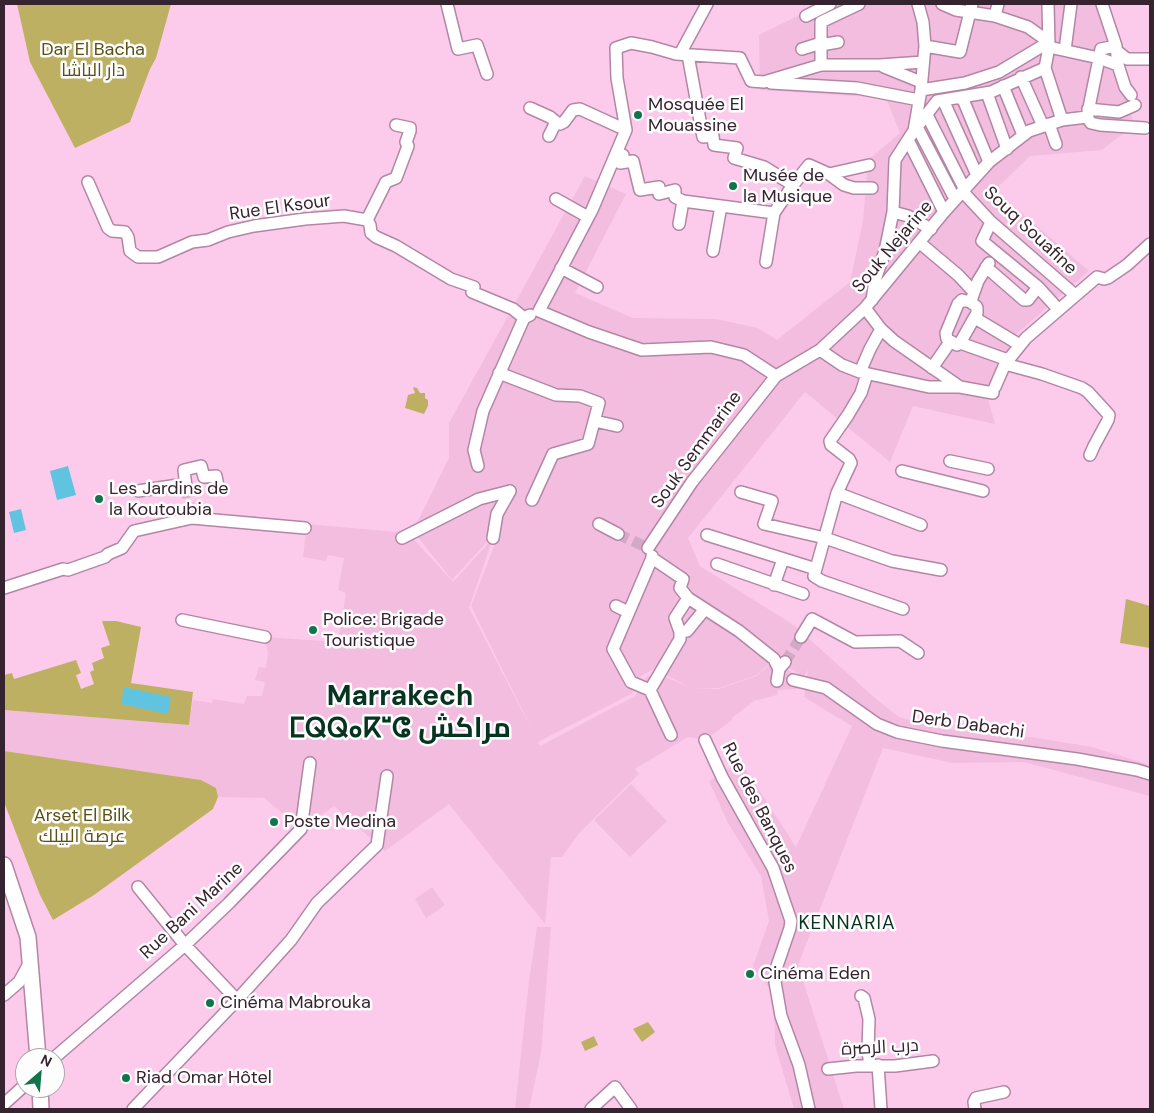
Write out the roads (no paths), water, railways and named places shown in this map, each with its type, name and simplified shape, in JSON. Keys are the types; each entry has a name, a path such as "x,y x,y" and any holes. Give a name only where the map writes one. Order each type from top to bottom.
{"main road":[{"path":"4,865 28,937 37,1048"}],"street":[{"path":"447,4 458,49 477,46 487,74"},
{"path":"707,4 684,55 703,137 713,136 714,145 738,148 734,158 764,167 793,185"},
{"path":"806,16 830,4"},
{"path":"821,65 821,22 845,7 859,4"},
{"path":"918,4 923,22 925,46 913,133 921,165 944,212"},
{"path":"942,4 956,10 971,7 1028,27 1049,44 1118,65"},
{"path":"995,16 998,4"},
{"path":"1048,4 1049,44 1046,68 1062,120"},
{"path":"1065,50 1071,4"},
{"path":"1003,86 1026,133 1088,113 1119,112 1133,100 1125,87 1118,65 1116,48 1102,4"},
{"path":"925,46 960,52 971,7"},
{"path":"802,49 838,42"},
{"path":"478,466 474,450 483,411 499,374 524,318 539,312 576,243 626,130 617,78 616,48 631,43 684,55 740,58 751,81 920,91 965,83 999,72 1049,44"},
{"path":"1145,128 1091,123 1088,113 1101,49 1116,48 1127,59 1149,59"},
{"path":"1020,60 1025,76 1056,144"},
{"path":"764,82 821,65 880,65 923,62"},
{"path":"880,65 920,91"},
{"path":"960,388 894,341 881,329 868,304 885,252 893,212 895,160 927,114 940,100 987,92 1046,68"},
{"path":"987,92 1007,149"},
{"path":"962,97 989,162"},
{"path":"940,100 976,175"},
{"path":"530,108 562,124 573,110 578,108 626,130"},
{"path":"927,114 946,154 961,193"},
{"path":"549,136 556,122"},
{"path":"396,125 410,128 406,142 408,146 396,178 386,182 367,220 371,233 451,279 474,287 472,292 513,309 524,318"},
{"path":"913,133 961,193"},
{"name":"Souk Nejarine","path":"776,376 820,350 868,304 976,175 989,162 1026,133"},
{"path":"921,165 963,146"},
{"path":"616,153 623,155 620,162 633,161 640,190 659,187 659,194 675,190 675,197 683,201 774,213"},
{"path":"766,262 774,213 809,165 829,174 844,185 854,188 872,188"},
{"path":"829,174 869,165"},
{"name":"Rue El Ksour","path":"88,182 108,228 112,231 125,232 128,237 130,251 138,257 158,257 192,242 208,240 228,232 254,226 344,216 367,220"},
{"name":"Souq Souafine","path":"961,193 991,222 1075,295"},
{"path":"556,199 588,217"},
{"path":"679,224 683,201"},
{"path":"713,251 721,206"},
{"path":"893,212 908,216 931,229"},
{"path":"991,222 982,241 995,254 1038,287 1058,309"},
{"path":"920,242 958,275 977,308 975,318 932,368"},
{"path":"820,350 842,365 863,373 929,387 994,390 1006,362 1020,345 1058,309 1097,276 1104,279 1108,278 1127,265 1150,244"},
{"path":"885,252 906,260"},
{"path":"995,254 972,297 962,300 958,304 947,329 947,339 1082,388 1088,392 1109,416 1090,455"},
{"path":"561,268 597,287"},
{"path":"986,268 1024,300 1028,300 1038,287"},
{"path":"539,312 642,350 711,347 744,355 776,376"},
{"path":"975,318 1020,345"},
{"path":"881,329 863,373 861,393 830,441 832,447 851,462 837,493 814,576 815,578 903,609"},
{"path":"499,374 556,394 580,396 599,403 588,444 553,454 532,500"},
{"name":"Souk Semmarine","path":"650,690 631,682 613,650 651,554 692,482 776,376"},
{"path":"595,421 617,426"},
{"path":"950,461 988,469"},
{"path":"138,491 186,485 184,470 201,466 204,477 216,476 218,486"},
{"path":"902,471 983,491"},
{"path":"402,538 479,499 510,491 496,514 493,538"},
{"path":"741,492 772,501 764,524 825,538 892,561 941,570"},
{"path":"837,493 921,525"},
{"path":"4,588 63,569 66,564 102,552 108,554 122,548 134,531 191,516 305,528"},
{"path":"599,524 618,534"},
{"path":"707,535 816,569"},
{"path":"651,554 683,579 680,588 688,598 739,631 782,665 777,681"},
{"path":"774,585 783,558"},
{"path":"717,564 803,594"},
{"path":"671,735 650,690 680,639 676,618 688,598"},
{"path":"616,606 628,612"},
{"path":"680,632 687,631 705,609"},
{"path":"801,637 812,619 855,642 900,641 918,653"},
{"path":"182,620 265,637"},
{"name":"Derb Dabachi","path":"793,680 826,688 877,724 924,739 1078,759 1150,774"},
{"name":"Rue des Banques","path":"705,740 722,777 774,868 790,921 790,928 776,969 775,982 781,1016 799,1065 809,1109"},
{"name":"Rue Bani Marine","path":"65,1049 185,945 301,829 310,763"},
{"path":"133,1109 237,1000 291,940 317,903 377,845 387,776"},
{"path":"138,887 185,945 237,1000"},
{"path":"4,995 19,982 31,960"},
{"path":"861,996 864,998 869,1021 868,1051 874,1066 881,1109"},
{"name":"درب الرصرة","path":"828,1069 933,1062"},
{"path":"591,1109 615,1087 631,1109"},
{"path":"975,1109 974,1102 976,1098 1004,1092"},
{"path":"4,1104 15,1094"}],"water":[{"path":"68,466 76,495 57,500 50,471"},
{"path":"21,509 26,530 14,533 9,512"},
{"path":"124,687 171,697 168,714 121,704"}],"tunnel":[{"path":"186,487 191,514"},
{"path":"618,534 648,548 651,555"},
{"path":"785,662 801,637"}],"place":[{"name":"Mosquée El Mouassine","path":"638,115"},
{"name":"Musée de la Musique","path":"733,186"},
{"name":"Les Jardins de la Koutoubia","path":"99,499"},
{"name":"Police: Brigade Touristique","path":"313,630"},
{"name":"Poste Medina","path":"274,822"},
{"name":"Cinéma Eden","path":"750,974"},
{"name":"Cinéma Mabrouka","path":"210,1003"},
{"name":"Riad Omar Hôtel","path":"126,1078"}],"district":[{"name":"Marrakech ⵎⵕⵕⴰⴽⵯⵛ مراكش","path":"400,714"},
{"name":"KENNARIA","path":"847,924"}],"park label":[{"name":"Dar El Bacha دار الباشا","path":"93,60"},
{"name":"Arset El Bilk عرصة البيلك","path":"82,826"}]}
